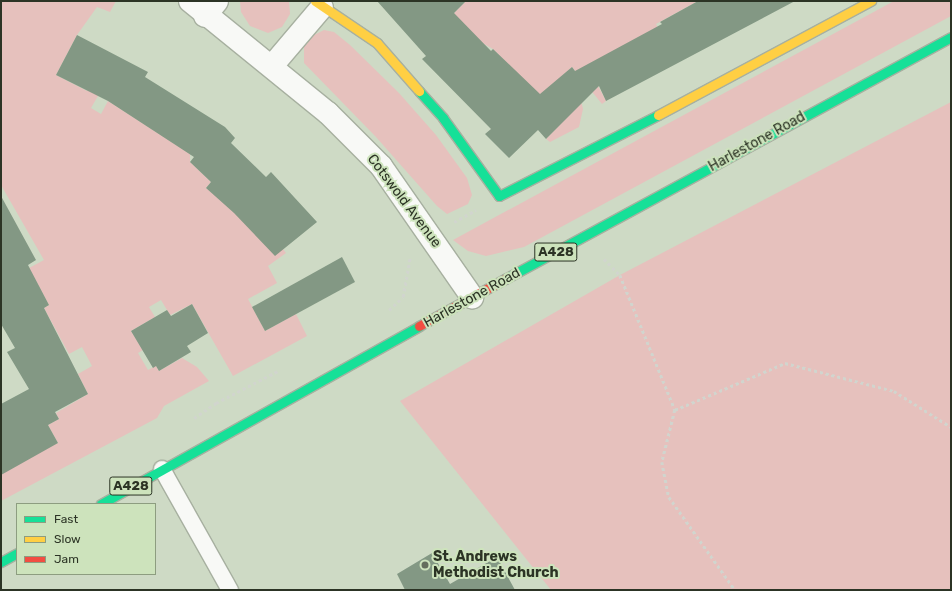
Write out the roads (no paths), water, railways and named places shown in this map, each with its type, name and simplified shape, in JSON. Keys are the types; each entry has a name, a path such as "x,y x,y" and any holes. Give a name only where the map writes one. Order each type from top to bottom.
{"main road":[{"path":"318,4 377,43 443,118 499,196 733,77 871,1"},
{"name":"Harlestone Road","path":"103,503 472,297 951,37"},
{"path":"1,562 16,554"}],"street":[{"name":"Cotswold Avenue","path":"190,1 211,8 272,66 328,113 381,166 431,235 472,297"},
{"path":"272,66 318,4"}],"lane":[{"path":"162,469 230,590"}],"place":[{"name":"St. Andrews Methodist Church","path":"425,565"}]}
